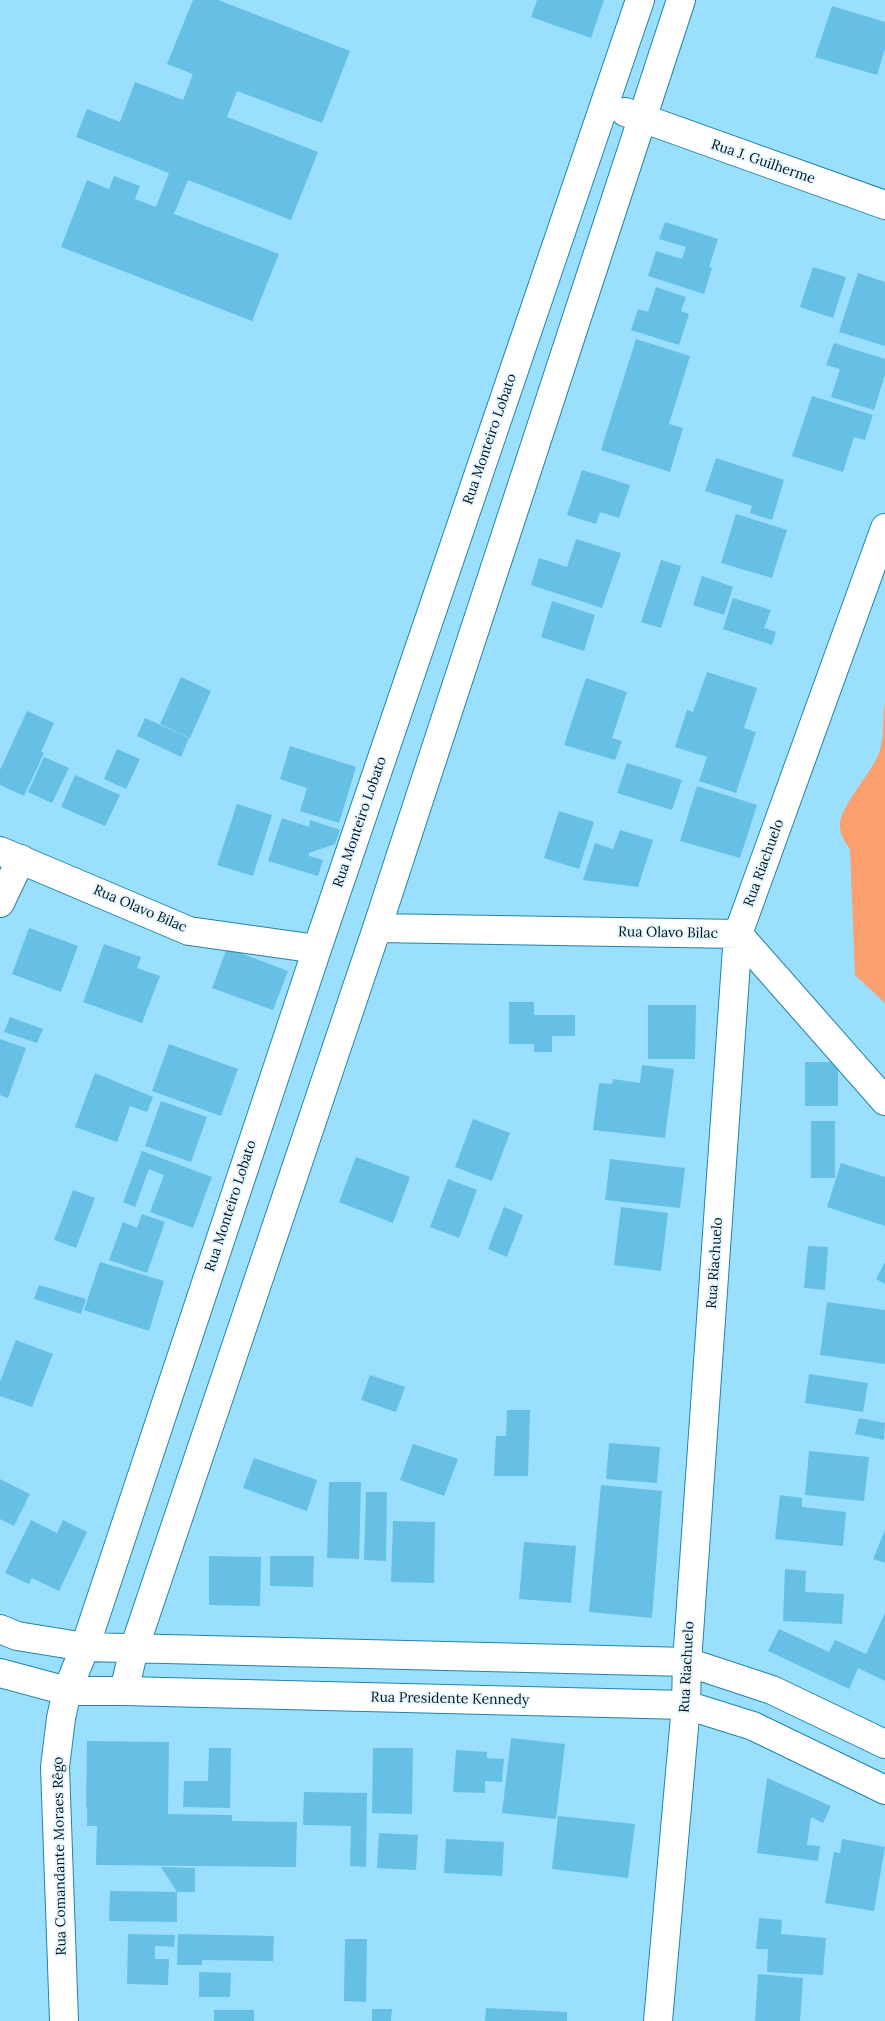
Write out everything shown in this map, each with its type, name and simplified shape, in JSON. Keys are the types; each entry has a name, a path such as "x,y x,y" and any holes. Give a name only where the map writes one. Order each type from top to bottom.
{"street":[{"name":"Rua Monteiro Lobato","path":"68,1691 85,1647 317,949 640,0"},
{"path":"124,1691 134,1649 376,928 681,0"},
{"name":"Rua J. Guilherme","path":"605,104 642,119 885,205"},
{"path":"506,392 548,404"},
{"name":"Rua Riachuelo","path":"658,2021 686,1705 687,1662 738,934 885,528"},
{"path":"0,903 10,855"},
{"name":"Rua Olavo Bilac","path":"10,855 189,931 317,949"},
{"name":"Rua Olavo Bilac","path":"376,928 738,934 885,1101"},
{"path":"0,1629 17,1636 85,1647 687,1662 772,1690 885,1744"},
{"name":"Rua Presidente Kennedy","path":"0,1673 68,1691 686,1705 754,1726 885,1790"},
{"name":"Rua Comandante Moraes Rêgo","path":"64,2021 55,1767 61,1718 68,1691"}],"shaded area":[{"path":"885,703 885,1003 855,975 850,849 841,834 840,828 844,811 849,801 879,753 882,741"}],"building":[{"path":"193,0 218,0 350,51 322,123 237,91 227,117 318,152 291,220 188,180 174,214 279,254 252,321 61,247 87,180 109,189 114,176 140,186 135,199 156,207 169,173 76,137 87,109 120,122 135,82 183,100 193,74 167,64"},
{"path":"537,0 604,0 591,38 531,17"},
{"path":"832,6 885,22 885,49 877,75 815,57"},
{"path":"665,222 718,239 709,267 712,268 704,294 648,276 656,251 682,259 686,247 659,239"},
{"path":"813,267 846,277 833,318 800,307"},
{"path":"858,273 885,282 885,346 839,332"},
{"path":"656,287 686,297 681,311 689,314 679,345 631,330 638,309 648,312"},
{"path":"636,339 690,356 669,424 683,428 670,472 601,450"},
{"path":"834,343 885,359 885,375 874,410 831,397 840,369 826,365"},
{"path":"812,396 873,415 865,440 854,437 843,472 792,456"},
{"path":"716,458 784,480 772,520 750,513 752,506 705,491"},
{"path":"582,470 630,485 619,518 600,512 596,524 567,515"},
{"path":"736,514 787,530 772,578 721,563"},
{"path":"576,539 621,553 602,608 531,585 539,558 567,567"},
{"path":"661,560 681,566 661,628 641,622"},
{"path":"702,576 733,587 724,615 693,605"},
{"path":"733,598 771,610 764,628 776,632 772,645 723,629"},
{"path":"552,601 595,615 584,651 541,637"},
{"path":"707,672 757,688 744,728 756,732 736,793 699,781 707,757 675,747 687,710 693,712"},
{"path":"181,677 211,691 190,738 160,724"},
{"path":"586,678 627,692 612,738 622,741 615,760 564,745"},
{"path":"27,711 54,723 41,752 44,753 24,796 0,785 0,770"},
{"path":"145,718 189,738 181,757 137,736"},
{"path":"290,746 356,767 339,823 300,811 307,788 280,779"},
{"path":"117,749 140,759 126,789 104,779"},
{"path":"44,757 69,768 52,803 28,792"},
{"path":"627,763 682,780 672,810 617,793"},
{"path":"75,775 120,795 105,826 61,807"},
{"path":"697,786 757,805 740,858 680,841"},
{"path":"237,804 272,815 253,876 217,865"},
{"path":"559,811 594,822 579,869 544,858"},
{"path":"282,818 309,827 310,820 340,830 335,844 309,853 309,856 323,860 318,876 268,861"},
{"path":"620,830 653,840 638,887 583,880 595,843 613,849"},
{"path":"29,928 78,946 61,992 12,974"},
{"path":"104,944 141,957 137,968 160,976 142,1023 83,1002"},
{"path":"227,948 288,971 273,1010 212,988"},
{"path":"509,1002 534,1002 534,1015 575,1015 575,1036 552,1036 552,1052 534,1052 534,1044 509,1044"},
{"path":"648,1005 696,1005 695,1059 648,1059"},
{"path":"10,1017 43,1029 37,1043 4,1032"},
{"path":"0,1039 26,1048 8,1098 0,1095"},
{"path":"169,1044 238,1069 221,1116 152,1091"},
{"path":"805,1062 838,1062 838,1106 805,1106"},
{"path":"642,1065 674,1069 665,1138 593,1130 599,1083 612,1084 613,1079 640,1083"},
{"path":"95,1073 153,1097 147,1112 130,1106 117,1142 75,1127"},
{"path":"161,1101 207,1117 191,1162 145,1146"},
{"path":"473,1119 510,1133 492,1181 455,1167"},
{"path":"811,1121 835,1121 835,1178 811,1178"},
{"path":"142,1151 212,1177 193,1228 150,1212 164,1175 149,1169 135,1207 123,1202"},
{"path":"356,1157 410,1177 393,1223 339,1202"},
{"path":"610,1159 685,1168 680,1208 605,1200"},
{"path":"841,1163 885,1177 885,1226 827,1207"},
{"path":"448,1179 477,1190 459,1238 430,1227"},
{"path":"73,1190 95,1198 76,1248 54,1240"},
{"path":"504,1207 523,1215 507,1257 488,1249"},
{"path":"621,1207 668,1213 661,1271 614,1265"},
{"path":"142,1214 165,1222 147,1273 109,1260 123,1222 137,1228"},
{"path":"808,1246 828,1247 825,1290 804,1288"},
{"path":"100,1262 164,1281 149,1331 84,1310"},
{"path":"885,1262 885,1284 876,1279"},
{"path":"39,1285 86,1299 81,1314 34,1299"},
{"path":"827,1302 885,1310 885,1364 820,1355"},
{"path":"16,1340 53,1354 32,1407 0,1396 0,1382"},
{"path":"809,1374 868,1383 863,1412 805,1403"},
{"path":"370,1375 405,1387 396,1412 361,1400"},
{"path":"507,1410 530,1410 528,1476 494,1476 496,1436 506,1436"},
{"path":"859,1418 885,1423 884,1440 855,1434"},
{"path":"609,1443 660,1447 657,1483 606,1479"},
{"path":"413,1444 458,1459 444,1496 400,1480"},
{"path":"809,1451 869,1457 864,1501 805,1495"},
{"path":"254,1458 317,1480 307,1511 243,1488"},
{"path":"0,1479 30,1494 14,1526 0,1519"},
{"path":"329,1482 361,1482 359,1559 327,1558"},
{"path":"601,1485 662,1491 652,1618 589,1612"},
{"path":"366,1492 387,1492 386,1561 364,1560"},
{"path":"780,1495 802,1498 802,1507 846,1512 843,1546 775,1539"},
{"path":"31,1520 57,1533 63,1520 87,1532 59,1591 32,1578 29,1584 5,1573"},
{"path":"393,1521 435,1522 434,1583 391,1582"},
{"path":"885,1530 885,1563 873,1559"},
{"path":"524,1542 576,1546 571,1603 519,1599"},
{"path":"209,1556 261,1557 260,1606 209,1605"},
{"path":"270,1556 314,1556 313,1587 270,1586"},
{"path":"785,1569 806,1571 805,1592 844,1594 842,1624 783,1621"},
{"path":"885,1613 885,1681 858,1668 849,1689 768,1651 779,1629 829,1652 835,1640 866,1654"},
{"path":"511,1738 565,1744 556,1819 502,1813"},
{"path":"87,1741 169,1742 168,1814 232,1815 232,1821 297,1822 296,1867 96,1865 97,1826 87,1826"},
{"path":"209,1748 231,1748 230,1808 183,1807 184,1781 208,1781"},
{"path":"373,1748 413,1748 412,1814 372,1813"},
{"path":"456,1750 487,1752 487,1758 504,1759 502,1782 485,1781 485,1793 453,1792"},
{"path":"767,1778 831,1806 823,1823 811,1817 807,1845 820,1846 818,1861 757,1853"},
{"path":"304,1792 367,1793 366,1867 350,1866 351,1826 303,1825"},
{"path":"558,1816 635,1824 628,1878 552,1869"},
{"path":"379,1833 418,1835 416,1870 377,1868"},
{"path":"446,1839 504,1842 502,1876 444,1873"},
{"path":"842,1839 885,1847 874,1911 825,1903 834,1852 840,1853"},
{"path":"161,1867 195,1868 195,1892 177,1892"},
{"path":"110,1891 177,1892 177,1922 109,1921"},
{"path":"759,1918 782,1920 781,1934 826,1938 823,1975 767,1972 768,1949 756,1949"},
{"path":"128,1934 175,1935 174,1947 155,1946 155,1959 169,1959 168,1985 127,1984"},
{"path":"178,1934 274,1936 273,1961 202,1960 202,1965 177,1965"},
{"path":"345,1939 367,1939 366,2002 344,2001"},
{"path":"199,1972 231,1973 230,1997 199,1997"},
{"path":"758,1974 803,1978 800,2021 755,2021"},
{"path":"486,2008 567,2012 567,2021 485,2021"},
{"path":"372,2009 392,2009 391,2021 372,2021"},
{"path":"214,2010 254,2010 254,2021 214,2021"}]}
